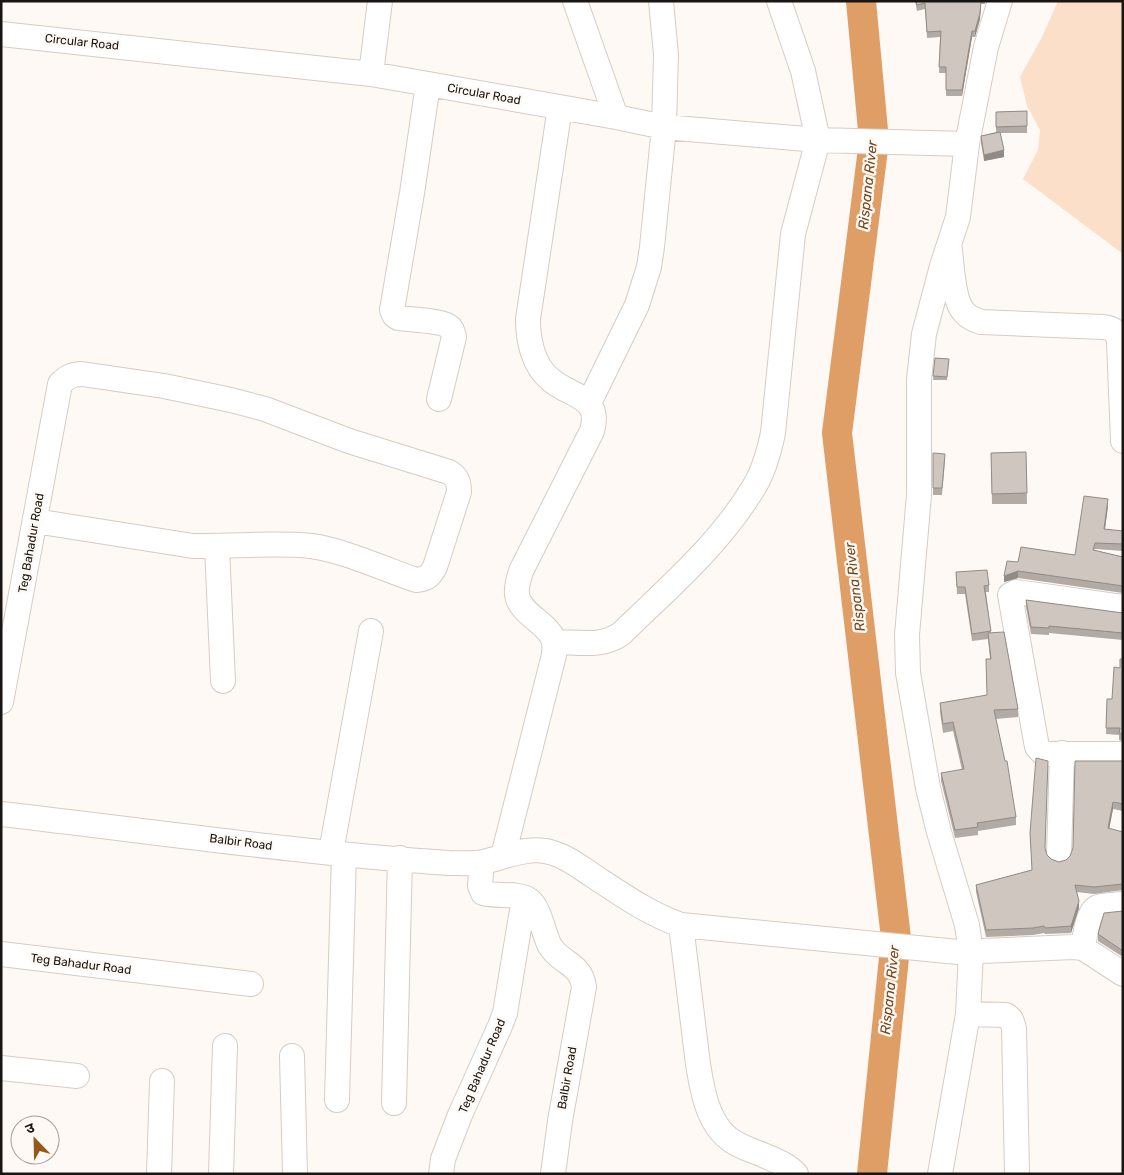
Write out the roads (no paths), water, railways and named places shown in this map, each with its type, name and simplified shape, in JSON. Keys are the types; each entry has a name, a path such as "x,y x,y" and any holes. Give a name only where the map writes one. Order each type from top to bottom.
{"street":[{"path":"371,74 380,1"},
{"path":"575,1 616,117"},
{"path":"589,404 636,305 649,267 664,127 666,55 661,1"},
{"path":"554,642 603,643 614,640 622,633 703,553 733,517 754,487 769,452 773,433 793,234 818,140 803,71 779,1"},
{"path":"940,1174 968,1014 965,952 967,925 928,788 906,653 919,495 919,379 924,334 958,217 967,144 986,47 1000,1"},
{"name":"Circular Road","path":"1,34 371,74 664,127 818,140 967,144"},
{"path":"428,84 392,310 398,318 441,324 448,326 452,330 454,337 439,399"},
{"path":"524,898 482,893 480,886 492,859 554,655 554,642 550,633 521,605 517,595 517,584 521,571 592,431 595,421 594,412 589,404 550,380 540,368 528,335 528,319 560,107"},
{"path":"950,243 957,298 962,311 972,319 981,322 1104,327 1114,331 1118,342 1123,441"},
{"name":"Teg Bahadur Road","path":"1,702 60,384 72,374 164,386 265,409 349,441 449,472 455,476 459,483 458,492 435,567 431,576 424,579 416,580 312,546 274,544 217,547"},
{"path":"35,521 172,543 217,547 222,681"},
{"path":"1123,607 1016,592 1010,595 1037,747 1044,754 1123,754"},
{"path":"336,1100 337,853 371,631"},
{"path":"1059,855 1062,754"},
{"name":"Balbir Road","path":"1,814 337,853 449,863 492,859 524,851 540,850 566,858 632,901 666,920 681,925 965,952 1083,948"},
{"path":"394,1103 400,858"},
{"name":"Balbir Road","path":"524,898 531,901 536,908 547,939 554,951 580,972 584,987 560,1121 553,1174"},
{"name":"Teg Bahadur Road","path":"441,1174 443,1159 505,1013 524,898"},
{"path":"1123,904 1093,910 1083,948 1123,974"},
{"path":"681,925 701,1086 708,1108 717,1125 728,1138 741,1146 788,1167 796,1174"},
{"name":"Teg Bahadur Road","path":"1,954 251,984"},
{"path":"968,1014 1006,1015 1011,1019 1014,1028 1017,1174"},
{"path":"221,1174 225,1046"},
{"path":"292,1056 295,1174"},
{"path":"1,1068 77,1076"},
{"path":"159,1174 162,1081"}],"waterway":[{"name":"Rispana River","path":"861,1 874,141 837,433 896,938 872,1174"}]}
